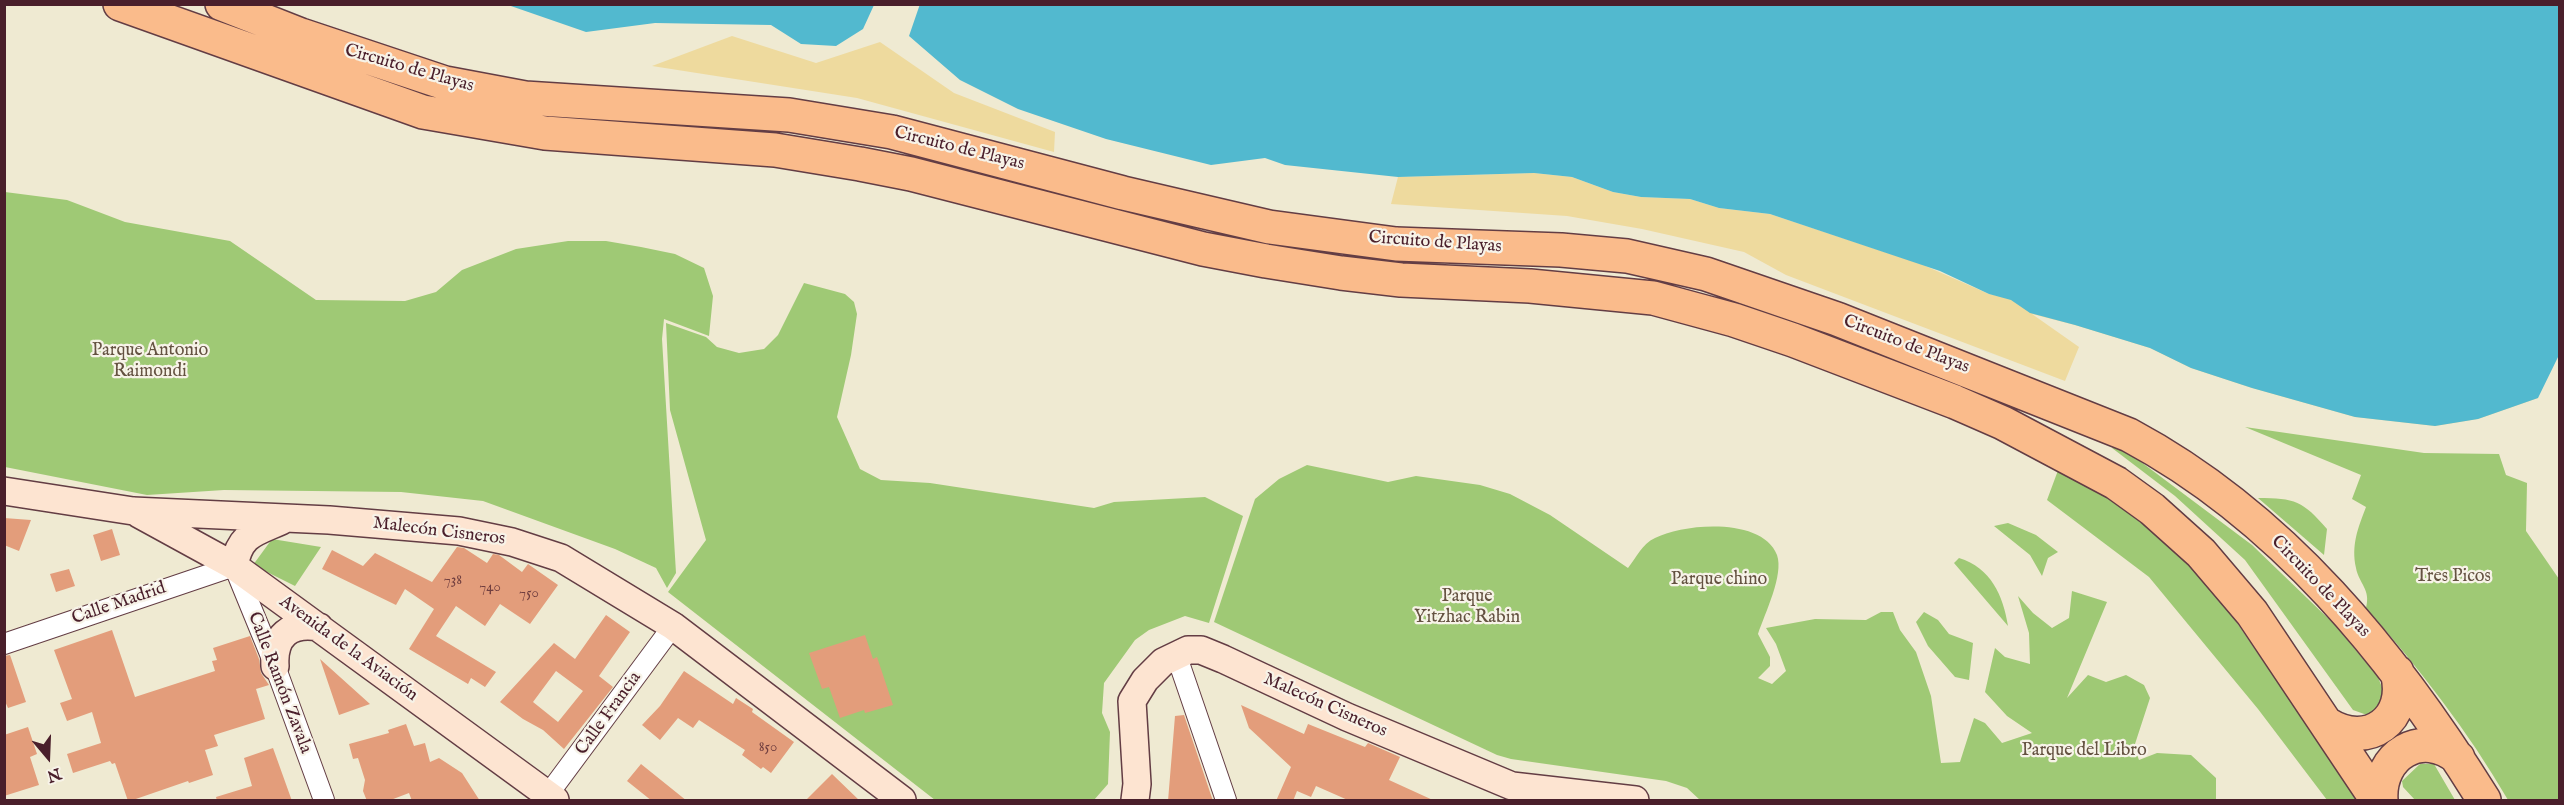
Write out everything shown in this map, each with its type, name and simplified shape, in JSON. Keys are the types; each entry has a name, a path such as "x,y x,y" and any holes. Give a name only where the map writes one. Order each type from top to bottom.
{"highway":[{"name":"Circuito de Playas","path":"120,4 423,112 545,133 775,150 911,174 1203,249 1266,261 1341,273 1401,279 1617,293 1653,298 1734,320 1793,340 1955,402 2063,454 2116,483 2152,509 2201,553 2252,613 2379,801"},
{"name":"Circuito de Playas","path":"222,4 343,50 445,83 525,98 789,115 892,132 1123,193 1269,227 1396,244 1561,250 1628,256 1706,274 1837,319 1968,369 2129,435 2168,456 2236,506 2284,546 2372,639 2458,758 2484,801"},
{"path":"2327,724 2337,730 2360,734 2382,726 2397,707 2400,695 2397,672"},
{"path":"2379,801 2383,776 2389,764 2404,752 2422,745 2436,746 2448,750 2458,758"}],"street":[{"name":"Malecón Cisneros","path":"4,491 133,511 287,518 459,531 512,542 561,558 673,626 902,801"},
{"name":"Avenida de la Aviación","path":"133,511 234,566 320,627 549,799"},
{"path":"234,566 239,545 247,537 287,518"},
{"name":"Calle Madrid","path":"4,644 234,566"},
{"name":"Calle Ramón Zavala","path":"234,566 275,666 324,801"},
{"path":"275,666 276,645 284,635 301,626 320,627"},
{"name":"Calle Francia","path":"549,799 673,626"},
{"name":"Malecón Cisneros","path":"1176,654 1188,650 1201,650 1514,794 1635,801"},
{"path":"1135,801 1137,784 1132,701 1145,680 1163,662 1176,654 1226,801"}],"green space":[{"name":"Parque Antonio Raimondi","path":"5,192 67,200 125,222 230,241 316,300 405,301 436,292 462,270 516,249 568,241 606,241 641,247 675,254 704,268 713,296 709,336 664,319 662,339 676,573 667,588 656,568 615,549 483,501 401,492 224,490 147,495 5,467"},
{"path":"804,283 845,294 854,302 857,314 851,355 837,417 860,469 881,480 930,483 1094,508 1114,502 1205,497 1243,516 1209,623 1185,616 1149,630 1135,640 1104,683 1102,713 1110,732 1108,784 1094,800 935,800 668,592 706,540 670,410 666,323 706,337 717,347 739,353 764,349 778,335"},
{"name":"Tres Picos","path":"2245,427 2424,453 2499,454 2506,475 2527,483 2526,531 2559,579 2559,800 2508,800 2493,774 2442,701 2366,608 2367,596 2357,574 2354,552 2358,529 2366,507 2352,499 2361,475"},
{"path":"2117,444 2252,545 2335,625 2378,677 2386,698 2380,706 2367,715 2353,710 2245,560 2175,496 2112,448"},
{"name":"Parque Yitzhac Rabin","path":"1307,465 1388,482 1416,476 1480,485 1510,494 1550,515 1628,568 1646,544 1668,533 1684,529 1722,527 1756,534 1769,543 1777,555 1778,563 1776,583 1758,634 1770,657 1770,666 1758,678 1772,684 1786,671 1776,644 1766,628 1815,619 1866,620 1881,612 1893,612 1900,630 1916,652 1931,696 1941,763 1960,762 1974,718 1985,723 2002,743 2032,733 2007,716 1985,692 1995,648 2005,657 2030,664 2029,633 2018,596 2033,613 2052,628 2069,618 2072,591 2107,602 2067,698 2088,675 2106,682 2126,675 2144,685 2150,698 2134,747 2139,760 2157,753 2191,755 2216,778 2216,800 1700,800 1687,788 1666,781 1511,759 1497,755 1214,622 1255,499 1279,479"},
{"path":"2060,465 2123,508 2184,558 2233,617 2358,800 2327,800 2258,709 2149,577 2047,500"},
{"path":"2258,498 2290,500 2311,512 2327,529 2324,555"},
{"path":"2008,523 2036,535 2058,552 2048,558 2042,576 2030,555 1994,526"},
{"path":"272,539 321,547 295,586 253,565"},
{"path":"1959,558 1979,568 1994,584 2003,604 2008,626 1954,563"},
{"path":"1924,612 1938,620 1949,634 1973,643 1969,680 1955,677 1928,646 1916,622"},
{"path":"2420,764 2434,764 2455,800 2415,800 2403,787 2402,781"}],"sand":[{"path":"732,36 816,63 880,42 954,93 1055,132 1054,152 857,98 652,66"},
{"path":"1534,173 1572,177 1613,192 1641,197 1690,199 1719,208 1770,214 1921,264 1989,294 2479,392 2538,398 2478,419 2435,426 2355,417 2252,388 2191,368 2150,348 2032,314 2079,347 2065,381 1786,275 1744,252 1642,229 1567,216 1391,204 1398,177"}],"water":[{"path":"920,4 2559,5 2559,355 2538,398 2478,419 2435,426 2355,417 2252,388 2191,368 2150,348 2030,313 2011,300 1989,294 1940,271 1770,214 1719,208 1690,199 1641,197 1613,192 1572,177 1534,173 1398,177 1285,165 1265,158 1211,165 1106,139 1018,109 960,80 909,36"},
{"path":"508,5 874,5 863,29 836,46 801,44 771,25 655,23 586,32"}],"building":[{"path":"4,518 31,520 19,551 4,545"},
{"path":"112,529 120,555 101,561 93,535"},
{"path":"457,547 464,548 487,563 493,554 499,555 522,572 528,564 558,585 530,624 500,604 485,626 456,606 436,636 496,672 485,687 471,678 468,684 409,649 434,609 405,589 396,605 322,569 332,550 363,566 375,553 432,582"},
{"path":"69,569 75,586 56,592 50,574"},
{"path":"606,615 630,632 599,676 613,687 564,749 543,730 500,702 554,643 575,659","holes":["556,671 583,691 558,722 533,702"]},
{"path":"112,630 135,697 215,671 212,661 217,660 213,648 250,636 259,659 261,673 269,685 256,689 265,719 214,735 218,746 205,750 213,775 130,801 128,801 115,763 112,764 110,761 73,773 67,754 101,743 92,712 67,721 60,703 72,699 54,650"},
{"path":"865,635 873,659 877,657 893,705 865,713 864,710 840,718 829,687 822,689 809,653"},
{"path":"10,655 26,702 8,708 4,699 4,656"},
{"path":"320,659 370,704 339,715"},
{"path":"684,671 733,704 736,698 794,742 771,773 763,767 761,769 742,755 745,750 699,720 693,728 678,718 660,740 642,725 660,706"},
{"path":"1241,705 1304,734 1308,724 1365,747 1368,743 1400,757 1389,780 1435,801 1350,801 1316,786 1311,797 1297,791 1293,801 1276,801 1291,767 1249,728"},
{"path":"1184,715 1213,801 1168,801 1175,716"},
{"path":"406,724 414,746 425,743 430,762 439,758 462,773 480,801 412,801 409,793 388,801 367,801 363,791 365,780 358,758 353,759 349,744 389,733 388,730"},
{"path":"28,727 37,754 30,757 39,785 4,796 4,735"},
{"path":"273,748 292,801 217,801 216,797 252,786 244,758"},
{"path":"641,764 687,801 652,801 627,781"},
{"path":"832,774 860,801 805,801"}],"park label":[{"name":"Parque chino","path":"1719,580"},
{"name":"Parque del Libro","path":"2084,751"}]}
